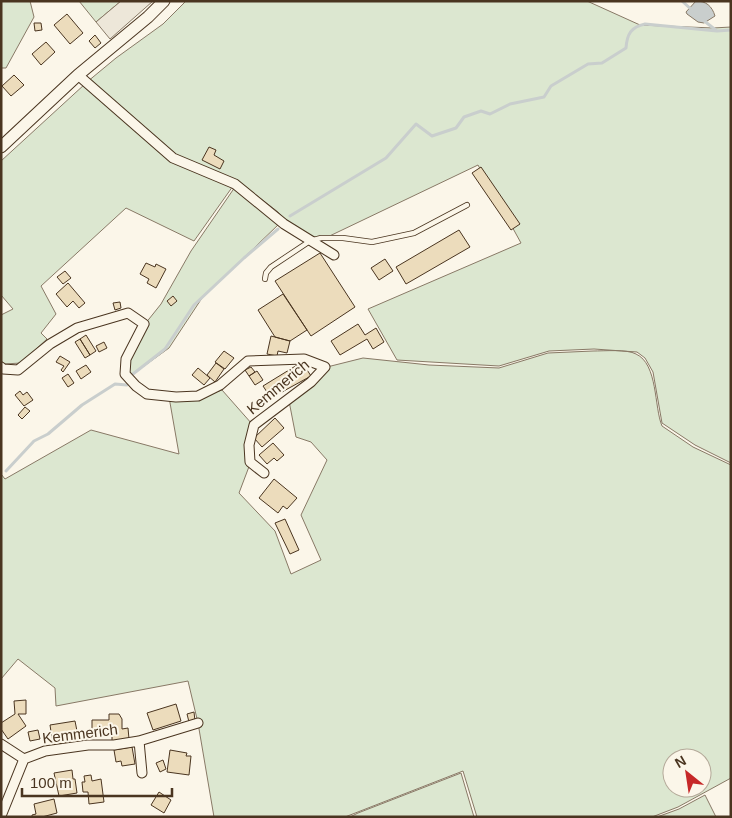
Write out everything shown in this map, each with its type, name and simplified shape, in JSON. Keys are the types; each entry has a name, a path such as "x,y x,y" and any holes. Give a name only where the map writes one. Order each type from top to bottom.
{"street":[{"path":"1,147 78,75 148,17 164,1"},
{"path":"78,75 173,158 235,184 284,224 334,255"},
{"name":"Kemmerich","path":"1,367 3,369 18,370 50,344 77,328 128,313 144,324 126,359 126,374 136,386 147,394 176,397 198,396 220,385 248,361 304,359 325,366 311,382 254,425 249,446 250,462 264,474"},
{"name":"Kemmerich","path":"24,760 45,750 88,745 114,745 139,741 198,723"},
{"path":"139,741 142,773"},
{"path":"1,744 24,760 1,816"}],"lane":[{"path":"265,279 266,273 271,267 310,241 321,238 343,238 372,242 414,233 467,205"}],"green space":[{"path":"1,1 30,1 34,17 6,68 1,68"},
{"path":"79,1 121,1 96,22"},
{"path":"186,1 587,1 640,25 731,27 731,463 695,445 662,423 653,372 645,358 637,352 594,349 549,351 499,366 397,360 368,309 521,243 478,165 317,242 287,222 278,212 238,181 215,174 174,156 87,82 163,24"},
{"path":"85,84 157,147 233,186 194,241 126,208 41,286 56,314 41,333 47,339 21,363 4,364 1,360 1,315 13,309 1,295 1,161"},
{"path":"235,187 279,224 202,298 169,348 129,377 128,359 145,324 161,304 191,251"},
{"path":"632,352 643,359 652,376 662,426 693,447 731,465 731,778 712,788 712,748 662,748 662,798 694,798 652,817 477,817 463,771 345,817 214,817 198,723 188,681 56,706 55,688 18,659 1,679 1,474 5,479 91,430 179,454 169,397 198,398 222,390 252,424 250,464 239,493 275,531 291,574 321,560 301,515 327,460 311,442 296,437 289,401 327,367 363,358 429,365 499,368 548,353"},
{"path":"461,773 474,817 350,817 358,813"},
{"path":"699,798 706,798 716,817 657,817 679,809"}],"shaded area":[{"path":"121,1 153,1 110,39 96,22"},
{"path":"696,1 708,5 715,16 704,23 698,22 687,14 686,12"}],"building":[{"path":"67,14 83,33 70,44 54,25"},
{"path":"34,23 41,23 42,30 35,31"},
{"path":"95,35 101,43 95,48 89,41"},
{"path":"46,42 55,52 41,65 32,54"},
{"path":"14,75 24,85 11,96 2,86"},
{"path":"209,147 216,150 214,155 224,161 220,169 202,160"},
{"path":"481,167 520,224 511,230 472,173"},
{"path":"459,230 470,247 406,284 396,267"},
{"path":"320,253 355,307 311,336 275,281"},
{"path":"385,259 393,271 379,280 371,268"},
{"path":"146,263 155,267 156,264 166,269 156,288 147,283 149,279 140,274"},
{"path":"65,271 71,278 63,284 57,277"},
{"path":"68,283 85,303 79,308 73,301 67,307 56,294"},
{"path":"283,294 307,330 290,341 275,337 258,310"},
{"path":"173,296 177,301 171,306 167,301"},
{"path":"120,302 121,308 115,310 113,303"},
{"path":"358,324 365,335 376,328 384,342 373,349 367,339 340,355 331,341"},
{"path":"86,335 96,351 90,355 80,339"},
{"path":"271,336 290,341 287,353 278,351 277,356 267,354"},
{"path":"80,339 90,355 85,358 75,342"},
{"path":"104,342 107,348 99,352 96,346"},
{"path":"224,351 234,358 225,369 215,362"},
{"path":"60,356 70,362 63,372 61,370 64,366 56,362"},
{"path":"302,362 311,376 271,398 263,386"},
{"path":"216,363 224,369 215,382 207,375"},
{"path":"86,365 91,372 81,379 76,371"},
{"path":"251,367 255,372 249,376 245,370"},
{"path":"198,368 210,378 204,385 192,375"},
{"path":"257,371 263,380 255,385 249,376"},
{"path":"68,374 74,383 68,387 62,378"},
{"path":"20,391 23,395 27,392 33,400 24,406 15,395"},
{"path":"25,407 30,411 22,419 18,415"},
{"path":"275,418 284,428 262,447 254,438"},
{"path":"273,443 284,455 277,461 274,458 267,464 259,455"},
{"path":"274,479 297,498 287,509 283,506 278,513 259,498"},
{"path":"285,519 299,550 290,554 275,523"},
{"path":"26,700 26,714 18,714 26,726 8,739 1,729 1,723 15,714 14,701"},
{"path":"176,704 181,721 153,730 147,713"},
{"path":"194,712 195,721 189,722 187,714"},
{"path":"109,714 119,714 122,719 122,729 128,728 129,739 112,741 112,730 92,730 92,720 109,720"},
{"path":"75,721 77,731 68,733 70,742 53,745 50,725"},
{"path":"38,730 40,739 30,741 28,732"},
{"path":"132,747 135,764 122,766 121,761 116,762 114,750"},
{"path":"170,750 187,753 186,756 191,756 189,775 167,772"},
{"path":"163,760 166,769 160,772 156,763"},
{"path":"72,770 77,793 59,796 54,773"},
{"path":"91,775 92,781 101,779 104,802 89,804 88,792 83,792 82,782 85,782 84,776"},
{"path":"159,792 171,800 164,813 151,805"},
{"path":"54,799 57,813 42,817 32,817 32,815 36,814 34,804"}],"waterway":[{"path":"682,1 693,11"},
{"path":"703,20 717,31 731,30"},
{"path":"290,216 386,158 416,124 432,136 456,128 464,117 481,111 490,114 510,104 544,97 551,86 588,64 602,63 626,48 627,39 631,32 640,25 717,31"},
{"path":"133,374 165,349 194,305 278,229"},
{"path":"6,471 34,441 48,434 82,405 115,384 127,385"}]}
